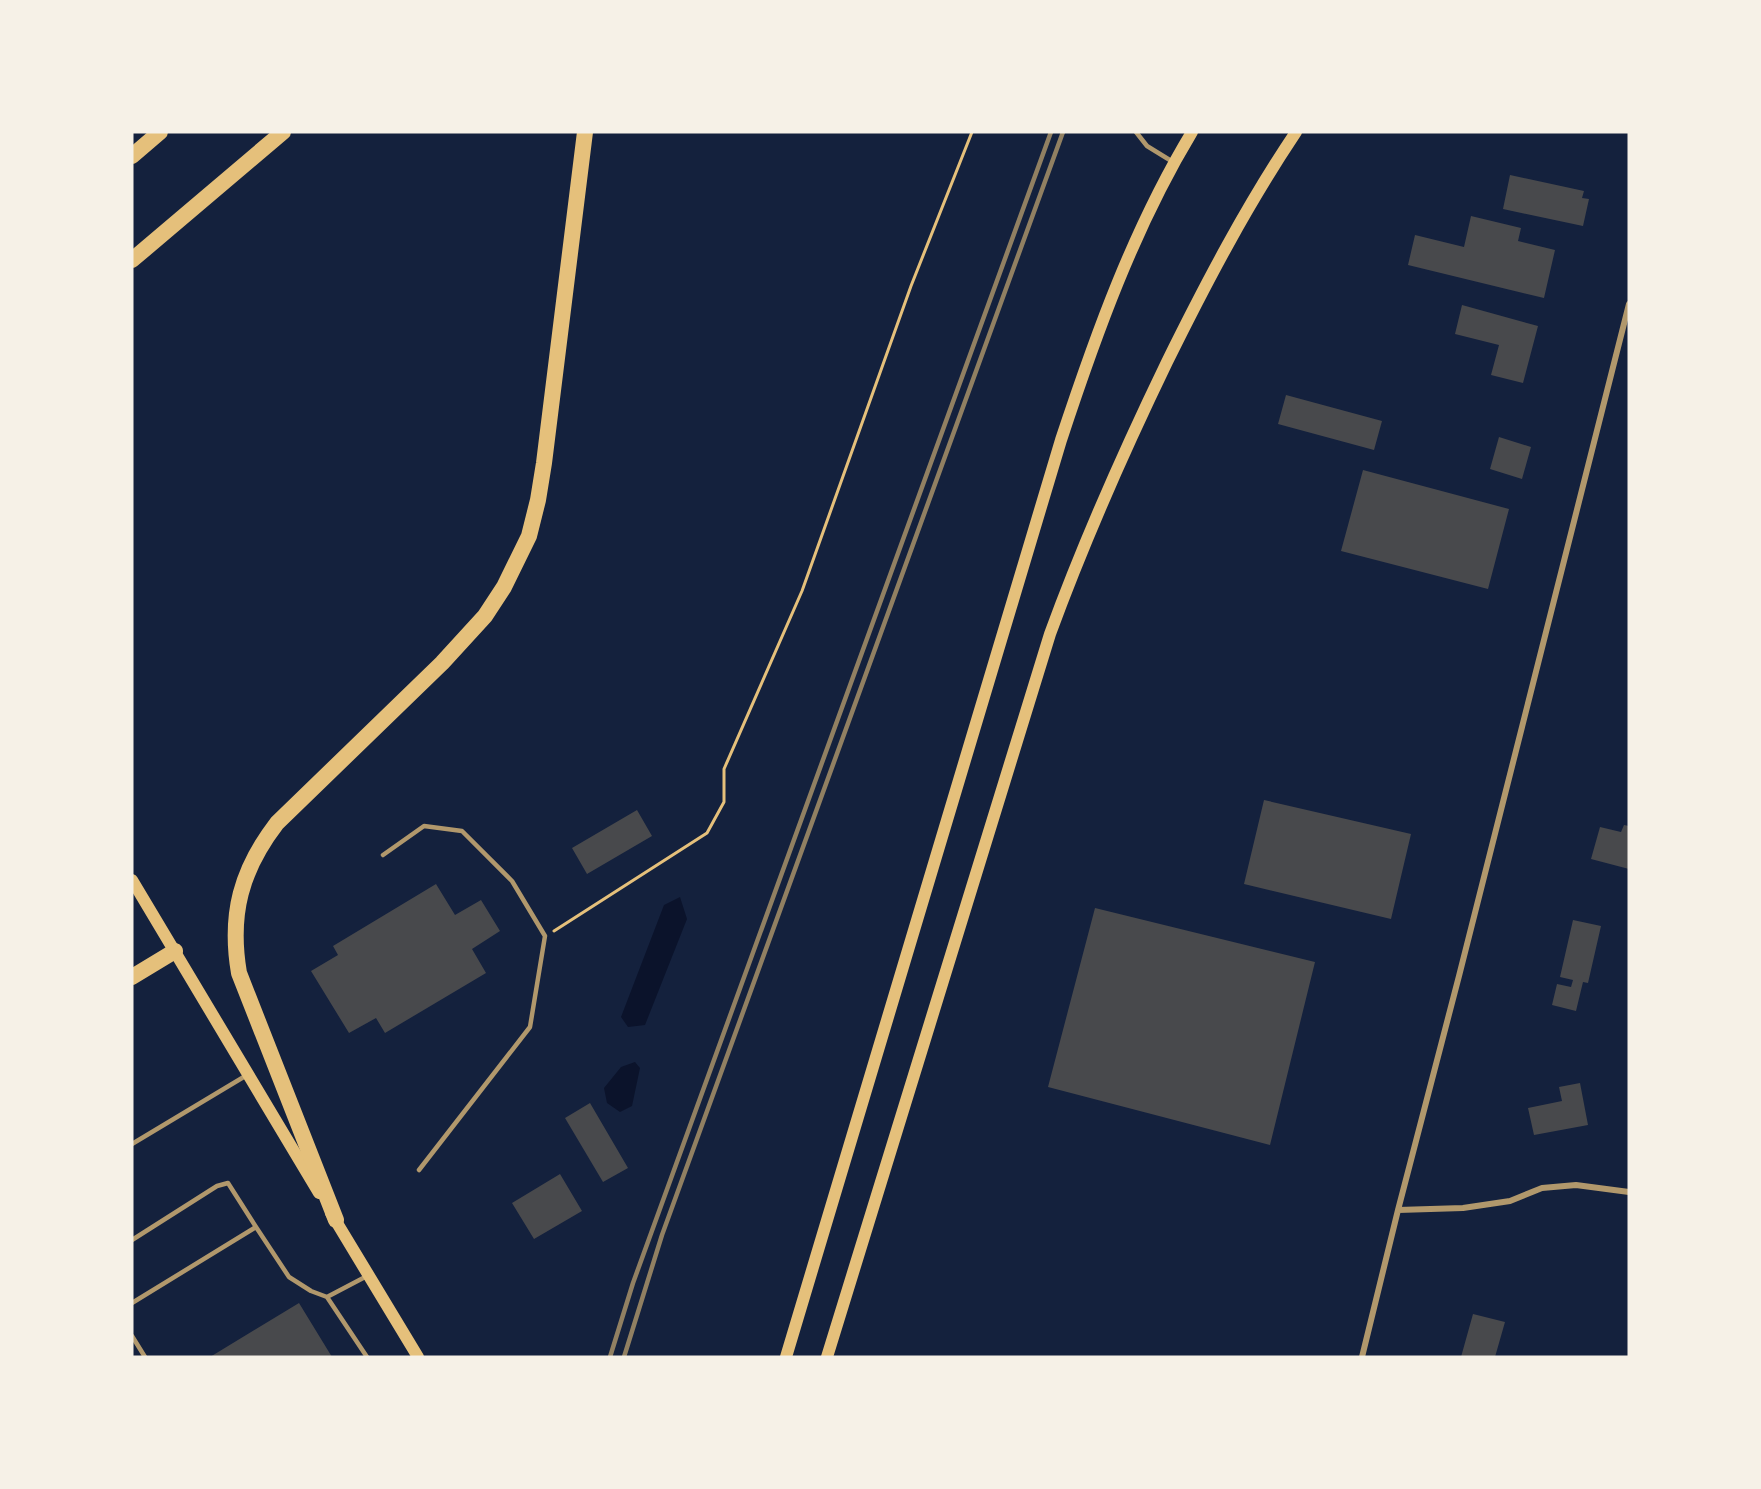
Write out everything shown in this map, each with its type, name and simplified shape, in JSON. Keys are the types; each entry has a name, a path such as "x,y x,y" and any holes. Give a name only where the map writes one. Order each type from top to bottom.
{"highway":[{"path":"132,156 160,132"},
{"path":"132,260 283,132"},
{"path":"336,1220 249,1002 240,973 235,936 239,897 252,859 277,822 473,631 504,588 522,552 529,536 538,500 585,132"},
{"path":"132,976 175,951"}],"main road":[{"path":"786,1357 1065,429 1101,323 1128,257 1174,163 1192,132"},
{"path":"828,1357 1047,645 1079,555 1142,414 1217,264 1267,176 1296,132"},
{"path":"132,880 418,1357"}],"street":[{"path":"1362,1357 1629,304"},
{"path":"1398,1210 1463,1208 1510,1201 1542,1188 1576,1185 1629,1192"}],"lane":[{"path":"1136,132 1147,146 1174,163"},
{"path":"383,855 424,826 462,831 512,881 545,936 530,1027 419,1170"},
{"path":"132,1144 247,1075"},
{"path":"132,1240 217,1186 228,1183 289,1277 311,1291 327,1297 367,1357"},
{"path":"132,1303 256,1227"},
{"path":"327,1297 370,1275"},
{"path":"132,1336 145,1357"}],"path":[{"path":"545,936 707,833 724,802 724,770 802,591 911,286 972,132"}],"water":[{"path":"680,897 687,919 645,1025 628,1027 621,1017 664,905"},
{"path":"635,1062 640,1068 632,1106 620,1112 607,1103 604,1088 621,1067"}],"building":[{"path":"1510,175 1584,191 1582,198 1589,199 1583,226 1503,209"},
{"path":"1471,216 1521,228 1518,241 1555,250 1544,298 1408,265 1415,235 1464,247"},
{"path":"1462,305 1538,326 1523,383 1491,375 1499,345 1455,334"},
{"path":"1286,395 1382,421 1374,450 1278,424"},
{"path":"1499,437 1531,447 1522,479 1490,469"},
{"path":"1363,470 1509,509 1488,589 1341,551"},
{"path":"1264,800 1411,834 1391,919 1244,884"},
{"path":"637,810 652,836 587,874 572,848"},
{"path":"1624,825 1629,826 1629,869 1591,859 1600,827 1621,832"},
{"path":"436,884 455,915 481,900 500,931 472,949 486,973 385,1033 376,1018 349,1033 311,971 338,955 333,946"},
{"path":"1095,908 1315,962 1270,1145 1048,1087"},
{"path":"1573,920 1601,926 1588,983 1583,982 1576,1011 1552,1005 1557,984 1571,987 1573,980 1560,977"},
{"path":"1580,1083 1588,1125 1534,1135 1528,1108 1562,1101 1559,1087"},
{"path":"590,1103 628,1168 603,1182 565,1118"},
{"path":"560,1174 582,1211 534,1239 512,1203"},
{"path":"299,1303 332,1357 210,1357"},
{"path":"1473,1314 1505,1322 1495,1357 1461,1357"}],"railway":[{"path":"610,1357 633,1283 1051,132"},
{"path":"624,1357 662,1235 1063,132"}]}
